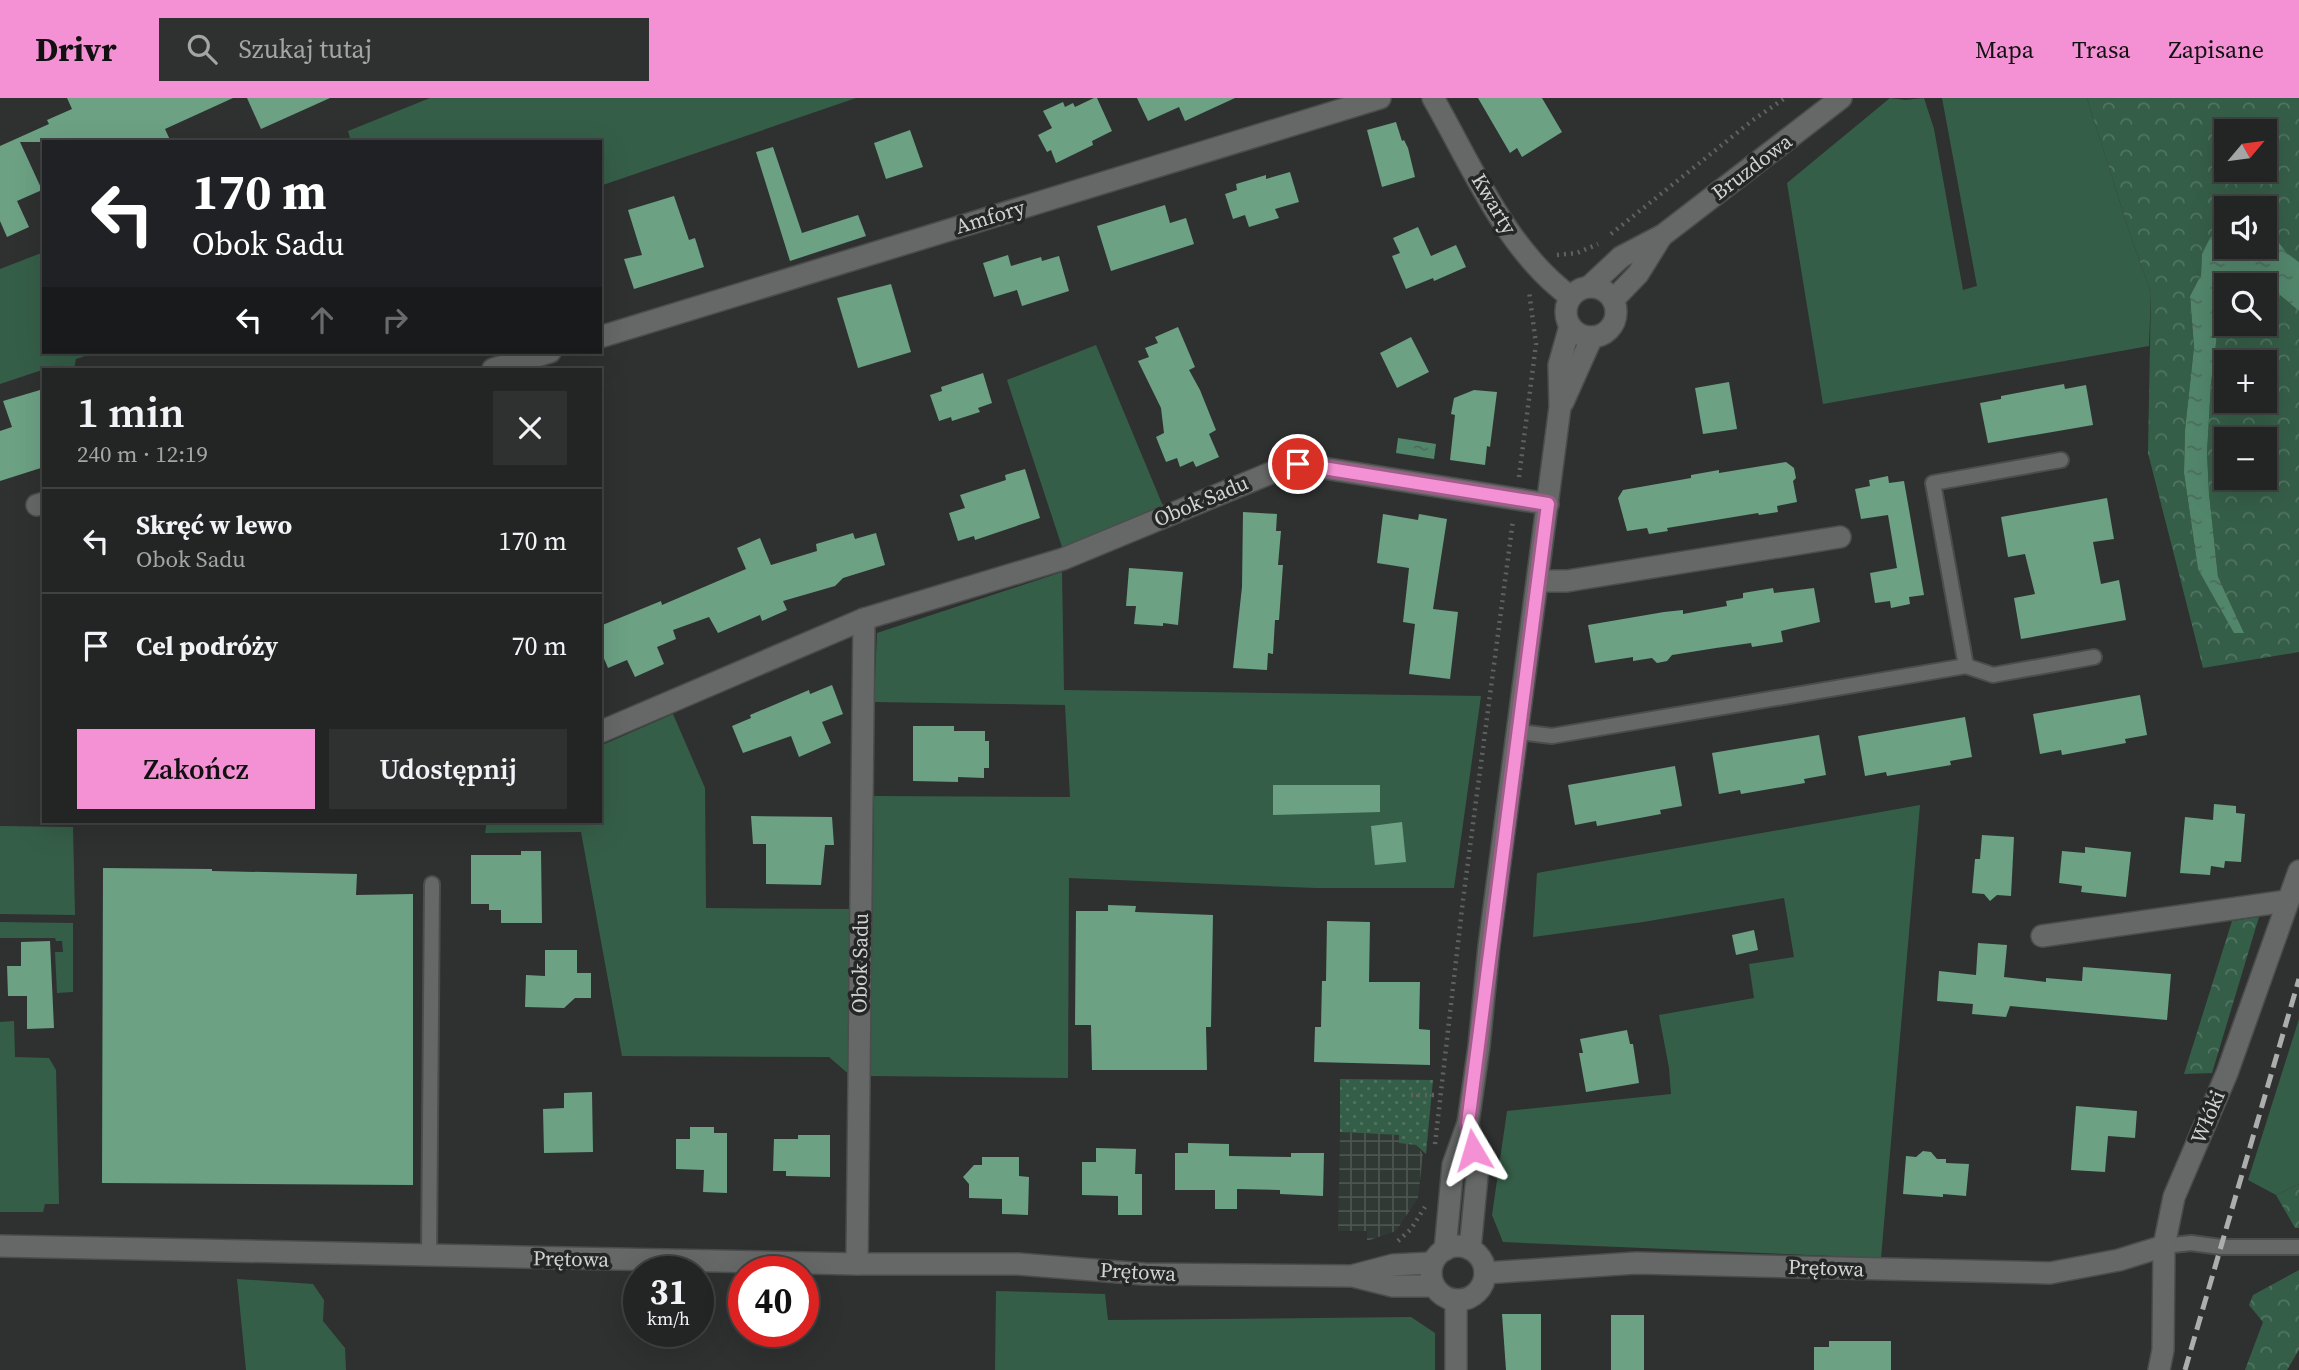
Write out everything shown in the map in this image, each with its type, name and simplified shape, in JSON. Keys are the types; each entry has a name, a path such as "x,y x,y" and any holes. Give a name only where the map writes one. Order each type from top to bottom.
{"street":[{"name":"Amfory","path":"602,336 1380,98"},
{"name":"Kwarty","path":"1433,98 1501,219 1540,268 1571,297"},
{"name":"Bruzdowa","path":"1590,286 1621,257 1662,235 1841,98"},
{"name":"Bruzdowa","path":"1613,300 1638,274 1662,235"},
{"path":"1438,1256 1457,1246 1470,1249 1482,1260 1485,1273 1478,1292 1471,1298 1456,1301 1444,1297 1433,1286 1430,1275 1438,1256 1453,1165 1468,1123 1560,407 1559,365 1570,326 1566,309 1571,297 1581,288 1590,286 1599,288 1613,300 1616,308 1613,324 1601,335 1592,337 1576,332 1570,326"},
{"path":"1560,407 1592,337"},
{"path":"496,368 543,354"},
{"name":"Obok Sadu","path":"602,731 864,619 1063,559 1290,465 1548,504"},
{"path":"1538,581 1567,581 1840,537"},
{"name":"Obok Sadu","path":"858,1264 864,619"},
{"name":"Włóki","path":"2159,1370 2163,1350 2164,1246 2174,1197 2227,1073 2299,871"},
{"path":"2042,936 2287,901"},
{"path":"1468,1123 1477,1176 1470,1249"},
{"name":"Prętowa","path":"0,1246 858,1264 1018,1264 1144,1274 1353,1276 1393,1286 1433,1286"},
{"name":"Prętowa","path":"1485,1273 1636,1263 2050,1273 2119,1260 2164,1246"},
{"name":"Prętowa","path":"1353,1276 1438,1256"},
{"path":"1456,1301 1456,1370"}],"lane":[{"path":"1966,666 1933,483 2061,460"},
{"path":"1518,732 1552,736 1966,666 1993,675 2094,657"},
{"path":"429,1256 432,884"},
{"path":"2164,1246 2192,1242 2221,1247 2299,1248"}],"path":[{"path":"1554,256 1577,253 1598,244 1753,120 1785,98"},
{"path":"1434,1150 1536,344 1528,278"},
{"path":"1410,1095 1439,1094"},
{"path":"1393,1251 1421,1216 1428,1198"}],"shaded area":[{"path":"1340,1132 1399,1135 1416,1145 1423,1154 1418,1198 1396,1231 1367,1241 1367,1231 1338,1231"}],"green space":[{"path":"430,98 856,98 602,185 602,140 350,140 348,131"},
{"path":"1890,98 1924,98 1934,129 1963,290 1977,286 1942,98 2087,98 2151,293 2149,346 1823,404 1787,183"},
{"path":"2087,98 2299,98 2299,262 2277,240 2277,196 2214,196 2214,237 2202,254 2201,275 2190,296 2194,347 2185,430 2184,473 2198,569 2244,633 2218,577 2207,453 2211,383 2214,359 2214,413 2277,413 2277,350 2215,350 2217,336 2277,336 2277,293 2299,311 2299,652 2203,668 2148,453 2151,293"},
{"path":"42,253 42,354 91,354 76,359 74,368 42,368 0,384 0,269"},
{"path":"1096,345 1163,506 1063,550 1007,380"},
{"path":"1062,572 1064,690 1481,696 1454,888 1316,888 1069,878 1068,1078 870,1076 874,796 1070,797 1065,705 874,702 877,633"},
{"path":"673,714 705,788 706,908 852,909 851,1076 829,1057 622,1056 581,832 485,833 487,823 602,823 602,745"},
{"path":"1920,805 1881,1258 1503,1242 1492,1215 1507,1111 1671,1094 1659,1015 1754,998 1749,964 1794,957 1784,898 1533,937 1537,873"},
{"path":"0,826 73,827 75,915 0,914"},
{"path":"2259,917 2212,1073 2184,1074 2232,921"},
{"path":"0,922 73,923 73,992 57,993 55,952 63,952 62,941 56,941 55,938 0,938"},
{"path":"2299,1019 2299,1184 2276,1195 2248,1180"},
{"path":"14,1021 15,1057 49,1058 56,1070 59,1204 45,1204 43,1212 0,1212 0,1022"},
{"path":"1340,1079 1433,1080 1426,1154 1416,1145 1399,1143 1399,1135 1340,1132"},
{"path":"2299,1184 2299,1228 2295,1228 2276,1195"},
{"path":"2299,1270 2299,1350 2287,1370 2245,1370 2263,1322 2249,1305 2253,1295"},
{"path":"237,1279 313,1284 324,1300 323,1321 345,1348 346,1370 246,1370"},
{"path":"996,1291 1105,1294 1108,1320 1411,1317 1435,1333 1435,1370 995,1370"}],"water":[{"path":"2214,234 2214,259 2277,259 2277,240 2299,262 2299,311 2277,293 2277,273 2214,273 2214,336 2217,336 2207,453 2209,493 2218,577 2244,633 2234,633 2198,569 2184,473 2185,430 2194,347 2190,296 2201,275 2202,254"},
{"path":"1398,438 1436,444 1434,459 1396,453"}],"building":[{"path":"67,98 233,98 165,129 170,140 20,142 42,190 17,201 29,227 7,237 0,221 0,146 49,124 47,120 72,109"},
{"path":"247,98 330,98 261,129"},
{"path":"1097,98 1112,131 1092,141 1093,145 1056,163 1051,150 1047,152 1038,135 1052,128 1043,111 1063,102 1065,107 1073,103 1075,107"},
{"path":"1137,98 1235,98 1185,121 1179,107 1148,121"},
{"path":"1478,98 1542,98 1562,132 1522,157 1517,148 1510,153"},
{"path":"1396,122 1402,141 1404,140 1408,148 1415,177 1382,187 1367,130"},
{"path":"910,130 923,167 886,179 874,143"},
{"path":"773,147 802,233 858,215 866,236 790,261 756,152"},
{"path":"1290,172 1299,202 1275,209 1279,218 1249,227 1245,215 1233,219 1225,194 1237,190 1236,184 1266,175 1266,179"},
{"path":"674,196 689,240 695,238 704,267 634,289 624,259 642,255 628,210"},
{"path":"1165,205 1170,223 1186,218 1194,244 1111,271 1097,226"},
{"path":"1418,227 1431,256 1456,245 1466,267 1434,281 1433,278 1406,289 1392,256 1400,253 1393,238"},
{"path":"1008,255 1011,266 1041,257 1042,261 1059,256 1069,291 1022,306 1017,290 994,297 983,263"},
{"path":"891,284 911,352 858,368 837,298"},
{"path":"1178,327 1195,367 1189,370 1216,430 1209,434 1219,457 1196,467 1193,461 1180,467 1177,458 1166,462 1156,437 1164,433 1161,408 1138,361 1149,357 1145,348 1158,343 1155,337"},
{"path":"1411,337 1429,372 1397,388 1380,353"},
{"path":"983,373 992,403 978,408 980,412 952,421 951,417 939,421 930,395 942,391 941,387"},
{"path":"1729,382 1737,429 1703,434 1695,388"},
{"path":"2064,384 2065,389 2086,385 2093,425 1988,443 1980,403 2001,399 2001,396"},
{"path":"40,390 42,468 0,481 0,431 12,427 3,401"},
{"path":"1474,390 1497,392 1485,465 1450,460 1454,398"},
{"path":"1786,462 1794,468 1796,478 1793,481 1797,502 1777,506 1778,512 1667,528 1668,531 1649,534 1647,528 1627,531 1618,498 1623,490 1691,478 1691,475 1719,470 1719,473"},
{"path":"1025,469 1040,518 975,540 974,536 958,541 949,513 965,508 960,495 1006,480 1005,475"},
{"path":"1888,476 1889,483 1904,481 1924,595 1909,597 1910,604 1891,608 1890,601 1875,603 1870,573 1897,568 1888,515 1861,519 1855,489 1870,486 1869,480"},
{"path":"2107,498 2114,539 2093,542 2101,584 2119,580 2126,620 2021,639 2014,598 2035,594 2025,554 2008,557 2001,517"},
{"path":"1243,512 1277,514 1276,531 1281,531 1278,565 1283,565 1279,620 1275,620 1273,654 1268,653 1267,670 1233,668 1242,587"},
{"path":"1383,514 1418,520 1419,514 1447,519 1433,609 1458,612 1450,679 1409,674 1415,624 1403,622 1409,568 1377,563"},
{"path":"853,533 855,539 876,533 885,565 843,578 835,586 783,601 787,610 762,621 760,615 718,633 709,617 673,630 676,639 657,647 664,664 635,677 627,660 608,668 602,654 602,625 661,601 662,605 746,569 737,548 760,538 771,565 817,551 816,544"},
{"path":"1129,568 1183,572 1178,625 1134,624 1136,606 1126,606"},
{"path":"1773,588 1774,593 1814,588 1820,622 1781,631 1783,642 1752,647 1751,643 1672,655 1667,661 1657,663 1652,658 1633,661 1633,657 1595,663 1588,625 1664,612 1683,610 1683,614 1727,606 1726,601 1743,598 1743,593"},
{"path":"832,685 843,714 822,722 831,743 799,757 791,736 743,753 732,726 751,718 750,715 809,690 810,694"},
{"path":"2140,695 2147,735 2125,739 2126,743 2062,755 2061,750 2040,754 2033,714"},
{"path":"1965,717 1972,757 1950,761 1951,765 1887,776 1886,772 1865,776 1858,736"},
{"path":"913,726 954,726 954,731 985,731 985,741 989,741 989,768 984,768 984,778 958,777 958,782 913,781"},
{"path":"1819,735 1826,775 1804,779 1805,783 1741,794 1740,790 1719,794 1712,753"},
{"path":"1675,766 1682,806 1660,810 1661,814 1597,826 1596,821 1575,825 1568,785"},
{"path":"1273,785 1380,785 1380,812 1273,815"},
{"path":"2214,804 2236,806 2236,813 2245,814 2241,862 2225,861 2224,868 2211,866 2210,875 2180,873 2185,817 2213,820"},
{"path":"751,816 832,817 834,845 825,845 821,885 766,884 766,844 753,844"},
{"path":"1402,822 1406,862 1375,865 1371,826"},
{"path":"1982,835 2014,837 2011,896 1997,895 1990,901 1984,894 1972,893 1975,859 1980,859"},
{"path":"2085,847 2131,852 2126,897 2081,892 2082,886 2059,883 2062,851 2085,853"},
{"path":"521,851 541,851 542,923 501,923 501,910 489,910 489,904 471,904 471,855 521,855"},
{"path":"103,868 357,874 356,895 413,894 413,1185 102,1183"},
{"path":"1108,905 1136,906 1135,912 1213,915 1211,1027 1206,1027 1207,1070 1092,1070 1091,1025 1075,1025 1076,911 1108,911"},
{"path":"1327,921 1370,922 1369,982 1420,982 1419,1029 1430,1030 1430,1065 1314,1062 1315,1027 1321,1027 1322,981 1326,981"},
{"path":"1754,930 1758,950 1736,955 1732,935"},
{"path":"50,941 54,1028 27,1029 27,996 8,996 7,966 21,966 21,942"},
{"path":"1978,943 2007,945 2004,977 2046,982 2046,978 2082,981 2083,967 2171,974 2167,1020 2010,1006 2006,1017 1972,1014 1973,1004 1937,1001 1939,971 1976,975"},
{"path":"545,950 577,950 577,973 591,973 591,998 575,998 564,1008 525,1007 526,975 545,976"},
{"path":"1627,1030 1630,1044 1633,1044 1639,1083 1586,1092 1579,1053 1583,1053 1580,1039"},
{"path":"592,1092 593,1152 544,1153 543,1109 564,1108 564,1093"},
{"path":"2076,1106 2137,1111 2135,1138 2108,1136 2105,1172 2071,1170"},
{"path":"690,1127 714,1127 714,1133 727,1133 727,1193 703,1192 704,1170 676,1169 676,1139 690,1139"},
{"path":"798,1135 830,1135 830,1177 786,1176 786,1171 773,1171 774,1139 798,1139"},
{"path":"1188,1143 1229,1144 1229,1156 1291,1157 1291,1153 1324,1153 1323,1196 1280,1194 1280,1190 1237,1189 1237,1209 1215,1209 1215,1190 1175,1190 1175,1153 1188,1153"},
{"path":"1096,1148 1136,1149 1135,1174 1142,1174 1142,1215 1118,1215 1118,1196 1082,1195 1082,1162 1096,1162"},
{"path":"1923,1151 1931,1152 1937,1159 1946,1159 1946,1163 1969,1164 1966,1196 1903,1194 1906,1156 1916,1157"},
{"path":"982,1157 1019,1157 1019,1176 1029,1177 1028,1215 1002,1214 1002,1199 969,1198 969,1184 963,1177 974,1165 982,1165"},
{"path":"1502,1314 1541,1314 1541,1370 1506,1370"},
{"path":"1611,1315 1644,1315 1644,1370 1611,1370"},
{"path":"1829,1341 1891,1341 1891,1370 1814,1370 1814,1347 1829,1347"}],"railway":[{"path":"2185,1370 2299,979"}],"route":[{"path":"1298,464 1548,504 1468,1123 1473,1150"}]}
